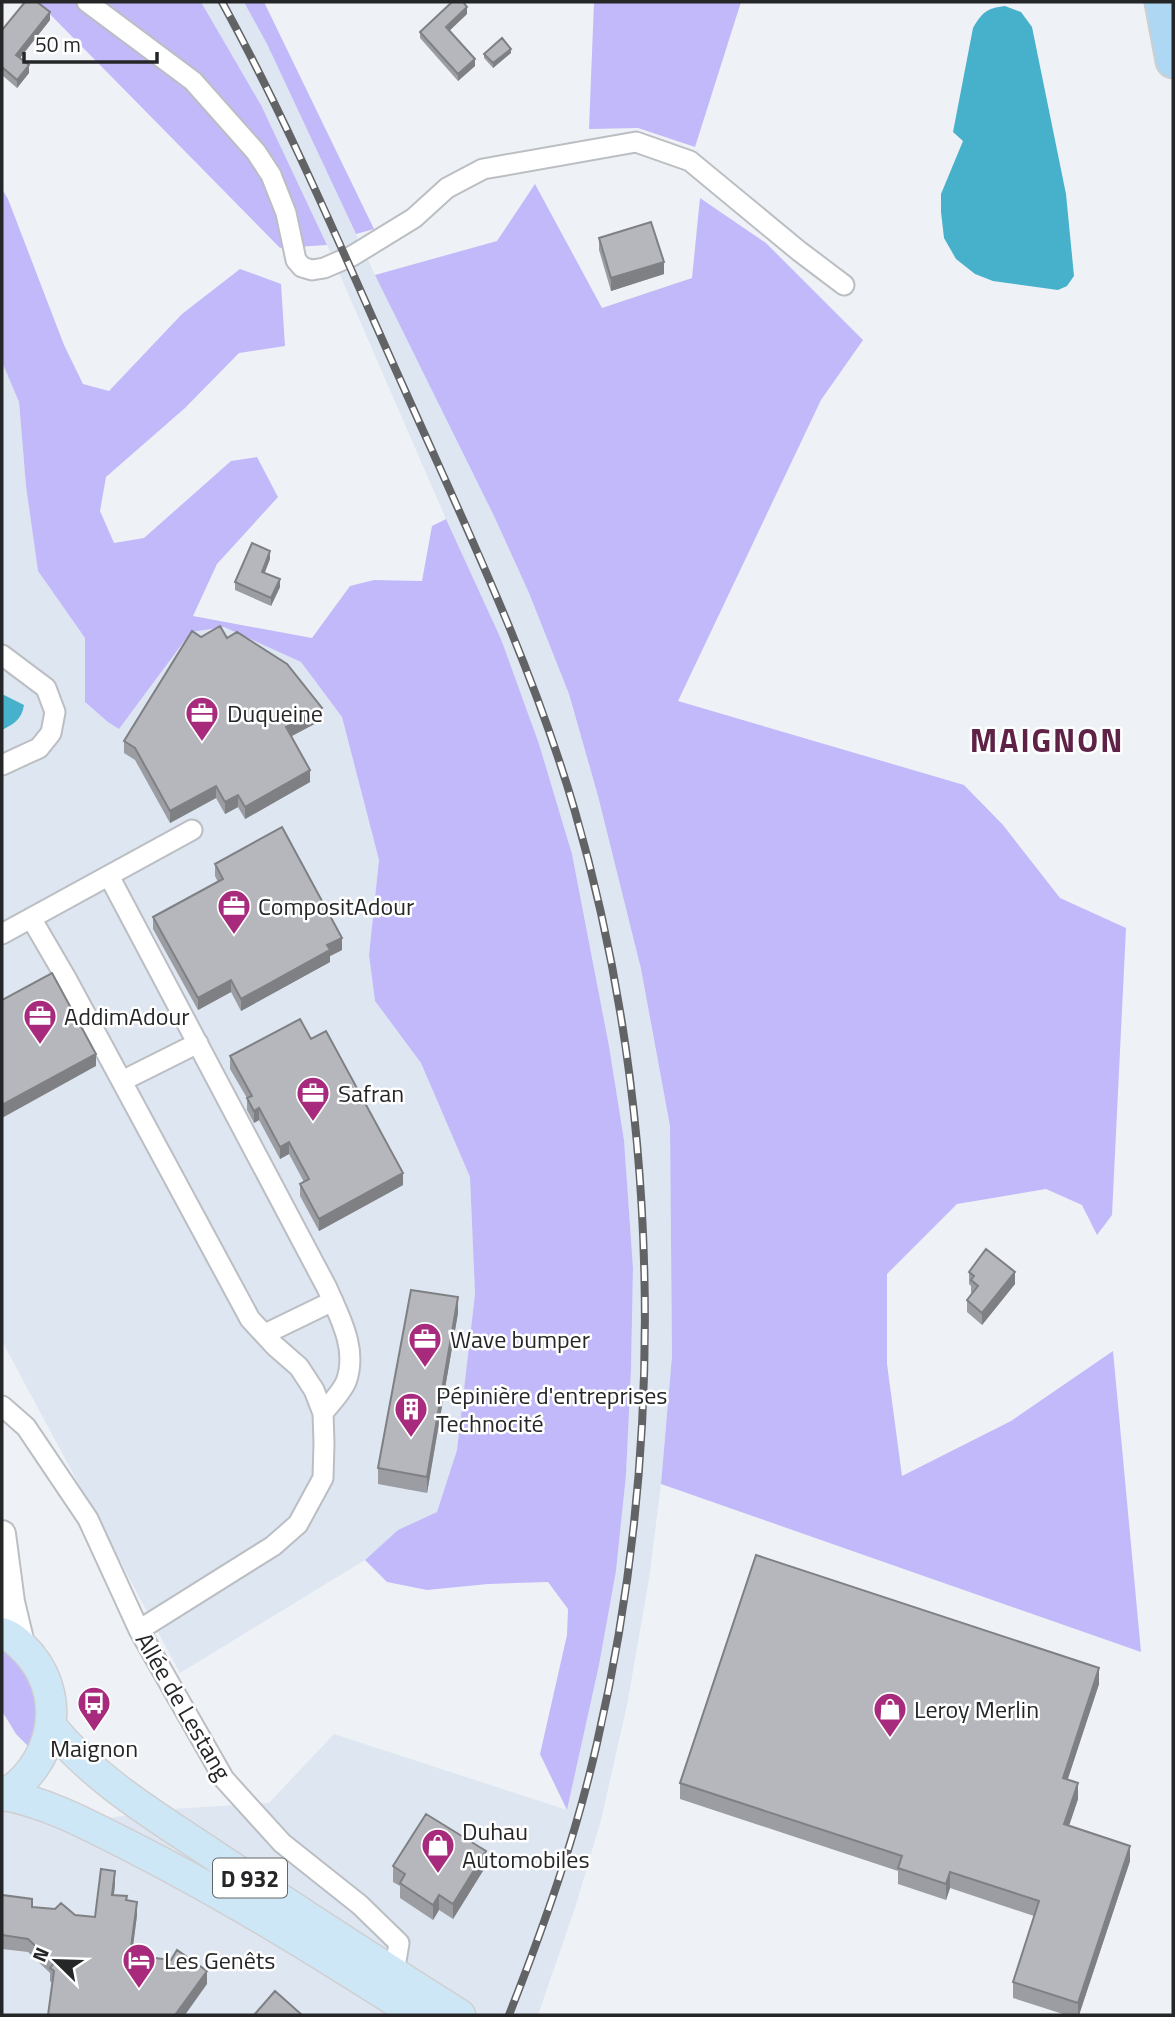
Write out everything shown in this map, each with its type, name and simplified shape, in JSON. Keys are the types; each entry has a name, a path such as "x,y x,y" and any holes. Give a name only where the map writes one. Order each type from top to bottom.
{"highway":[{"path":"1161,2 1173,61"}],"main road":[{"path":"2,1534 11,1602 11,1638 40,1667 50,1696 51,1726 43,1753 32,1770 3,1795"},
{"name":"D 932","path":"51,1726 68,1747 107,1782 400,2001"},
{"name":"D 932","path":"3,1795 49,1807 149,1856 217,1892 400,2001 460,2015"}],"street":[{"path":"87,2 193,81 256,152 271,175 286,213 296,260 302,267 312,270 324,268 352,256 414,218 447,188 483,169 636,142 690,161 844,285"},
{"path":"2,655 46,688 55,712 51,733 39,748 2,765"},
{"path":"2,934 192,830"},
{"path":"109,876 295,1226 347,1335 351,1355 345,1384 323,1413"},
{"path":"32,918 250,1319 299,1367 314,1390 323,1413 323,1478 298,1524 273,1546 139,1630"},
{"path":"122,1081 198,1044"},
{"path":"265,1334 332,1301"},
{"name":"Allée de Lestang","path":"2,1406 26,1427 88,1519 139,1630 224,1779 282,1843 360,1905 399,1942 400,2001"}],"shaded area":[{"path":"38,2 201,2 261,105 327,245 280,248"},
{"path":"201,2 244,2 267,44 529,593 569,694 598,796 641,969 670,1126 672,1356 661,1484 649,1579 627,1705 601,1820 576,1905 538,2015 2,2015 2,1807 79,1822 173,1809 269,1803 334,1734 567,1810 599,1665 616,1571 626,1475 633,1268 624,1140 572,854 539,744 501,639 327,245 261,105"},
{"path":"244,2 264,2 374,229 356,234 267,44"},
{"path":"594,2 741,2 695,147 638,128 589,129"},
{"path":"535,184 602,308 692,278 700,198 766,243 863,340 821,400 678,701 964,785 1003,825 1060,898 1126,928 1112,1215 1097,1235 1082,1205 1046,1189 957,1204 887,1274 887,1364 902,1476 1011,1421 1113,1351 1141,1652 661,1484 672,1356 670,1126 641,969 598,796 569,694 529,593 494,516 375,275 497,241"},
{"path":"2,189 64,345 83,384 109,391 182,314 240,269 281,284 285,346 239,353 185,408 106,477 100,511 114,543 144,538 231,461 257,457 278,497 217,564 193,616 312,638 350,586 374,580 422,581 432,526 446,519 501,639 539,744 572,854 609,1046 624,1140 633,1268 626,1475 616,1571 599,1665 567,1810 540,1754 567,1635 568,1609 548,1582 427,1590 387,1582 365,1560 398,1530 437,1512 457,1450 475,1294 470,1177 421,1063 375,1001 369,955 379,860 342,717 301,662 224,627 191,632 119,729 85,702 85,638 38,571 26,486 19,402 2,362"},
{"path":"2,362 19,402 26,486 38,571 85,638 85,702 119,729 191,632 224,627 301,662 342,717 379,860 369,955 375,1001 421,1063 470,1177 475,1294 457,1450 437,1512 398,1530 365,1560 180,1673 2,1341"},
{"path":"2,1650 23,1670 34,1694 36,1721 31,1749 16,1734 2,1711"}],"water":[{"path":"1005,6 1021,12 1032,27 1066,194 1074,276 1067,286 1058,290 993,281 975,274 956,259 944,238 941,194 963,141 953,132 973,28 985,12"},
{"path":"2,694 24,705 17,720 2,730"}],"building":[{"path":"25,2 37,2 50,12 16,55 29,65 17,80 2,67 2,30"},
{"path":"452,2 463,2 467,7 446,27 475,59 458,74 420,32"},
{"path":"502,38 511,49 493,63 484,54"},
{"path":"651,222 664,262 611,278 599,238"},
{"path":"252,543 270,551 262,572 280,579 271,598 235,582"},
{"path":"220,626 227,638 237,632 287,664 322,708 286,727 310,770 245,807 238,795 225,802 216,786 170,811 135,748 124,741 192,631 201,637"},
{"path":"282,827 342,938 327,945 330,950 241,999 231,980 198,998 153,917 223,879 215,864"},
{"path":"52,973 96,1054 2,1105 2,1000"},
{"path":"300,1019 311,1039 326,1031 403,1173 319,1219 300,1184 309,1179 289,1142 280,1147 259,1108 254,1111 247,1098 252,1096 230,1056"},
{"path":"986,1249 1015,1272 982,1313 967,1300 978,1286 971,1280 974,1276 969,1272"},
{"name":"Pépinière d'entreprises Technocité","path":"411,1290 458,1297 427,1477 378,1468"},
{"name":"Leroy Merlin","path":"756,1555 1099,1668 1063,1778 1078,1783 1064,1824 1130,1846 1078,2003 1013,1982 1039,1901 950,1872 946,1884 898,1868 902,1856 680,1783"},
{"path":"426,1814 486,1851 453,1904 439,1895 433,1905 400,1883 405,1874 393,1866"},
{"path":"101,1869 115,1871 112,1895 127,1896 126,1900 137,1902 130,1955 171,1960 177,1950 207,1971 175,2015 48,2015 54,1971 50,1968 54,1963 28,1939 2,1935 2,1895 32,1899 32,1907 55,1909 61,1903 75,1915 95,1917"},
{"path":"275,1991 302,2015 254,2015"}],"railway":[{"path":"222,2 271,96 316,192 473,542 538,700 574,808 603,922 624,1038 638,1155 644,1274 643,1393 635,1511 620,1628 589,1778 558,1881 509,2015"}],"place":[{"name":"Duqueine","path":"202,743"},
{"name":"CompositAdour","path":"234,936"},
{"name":"AddimAdour","path":"40,1046"},
{"name":"Safran","path":"313,1123"},
{"name":"Wave bumper","path":"425,1369"},
{"name":"Pépinière d'entreprises Technocité","path":"411,1439"},
{"name":"Maignon","path":"94,1733"},
{"name":"Leroy Merlin","path":"890,1739"},
{"name":"Duhau Automobiles","path":"438,1875"},
{"name":"Les Genêts","path":"139,1990"}],"district":[{"name":"MAIGNON","path":"1047,740"}]}
